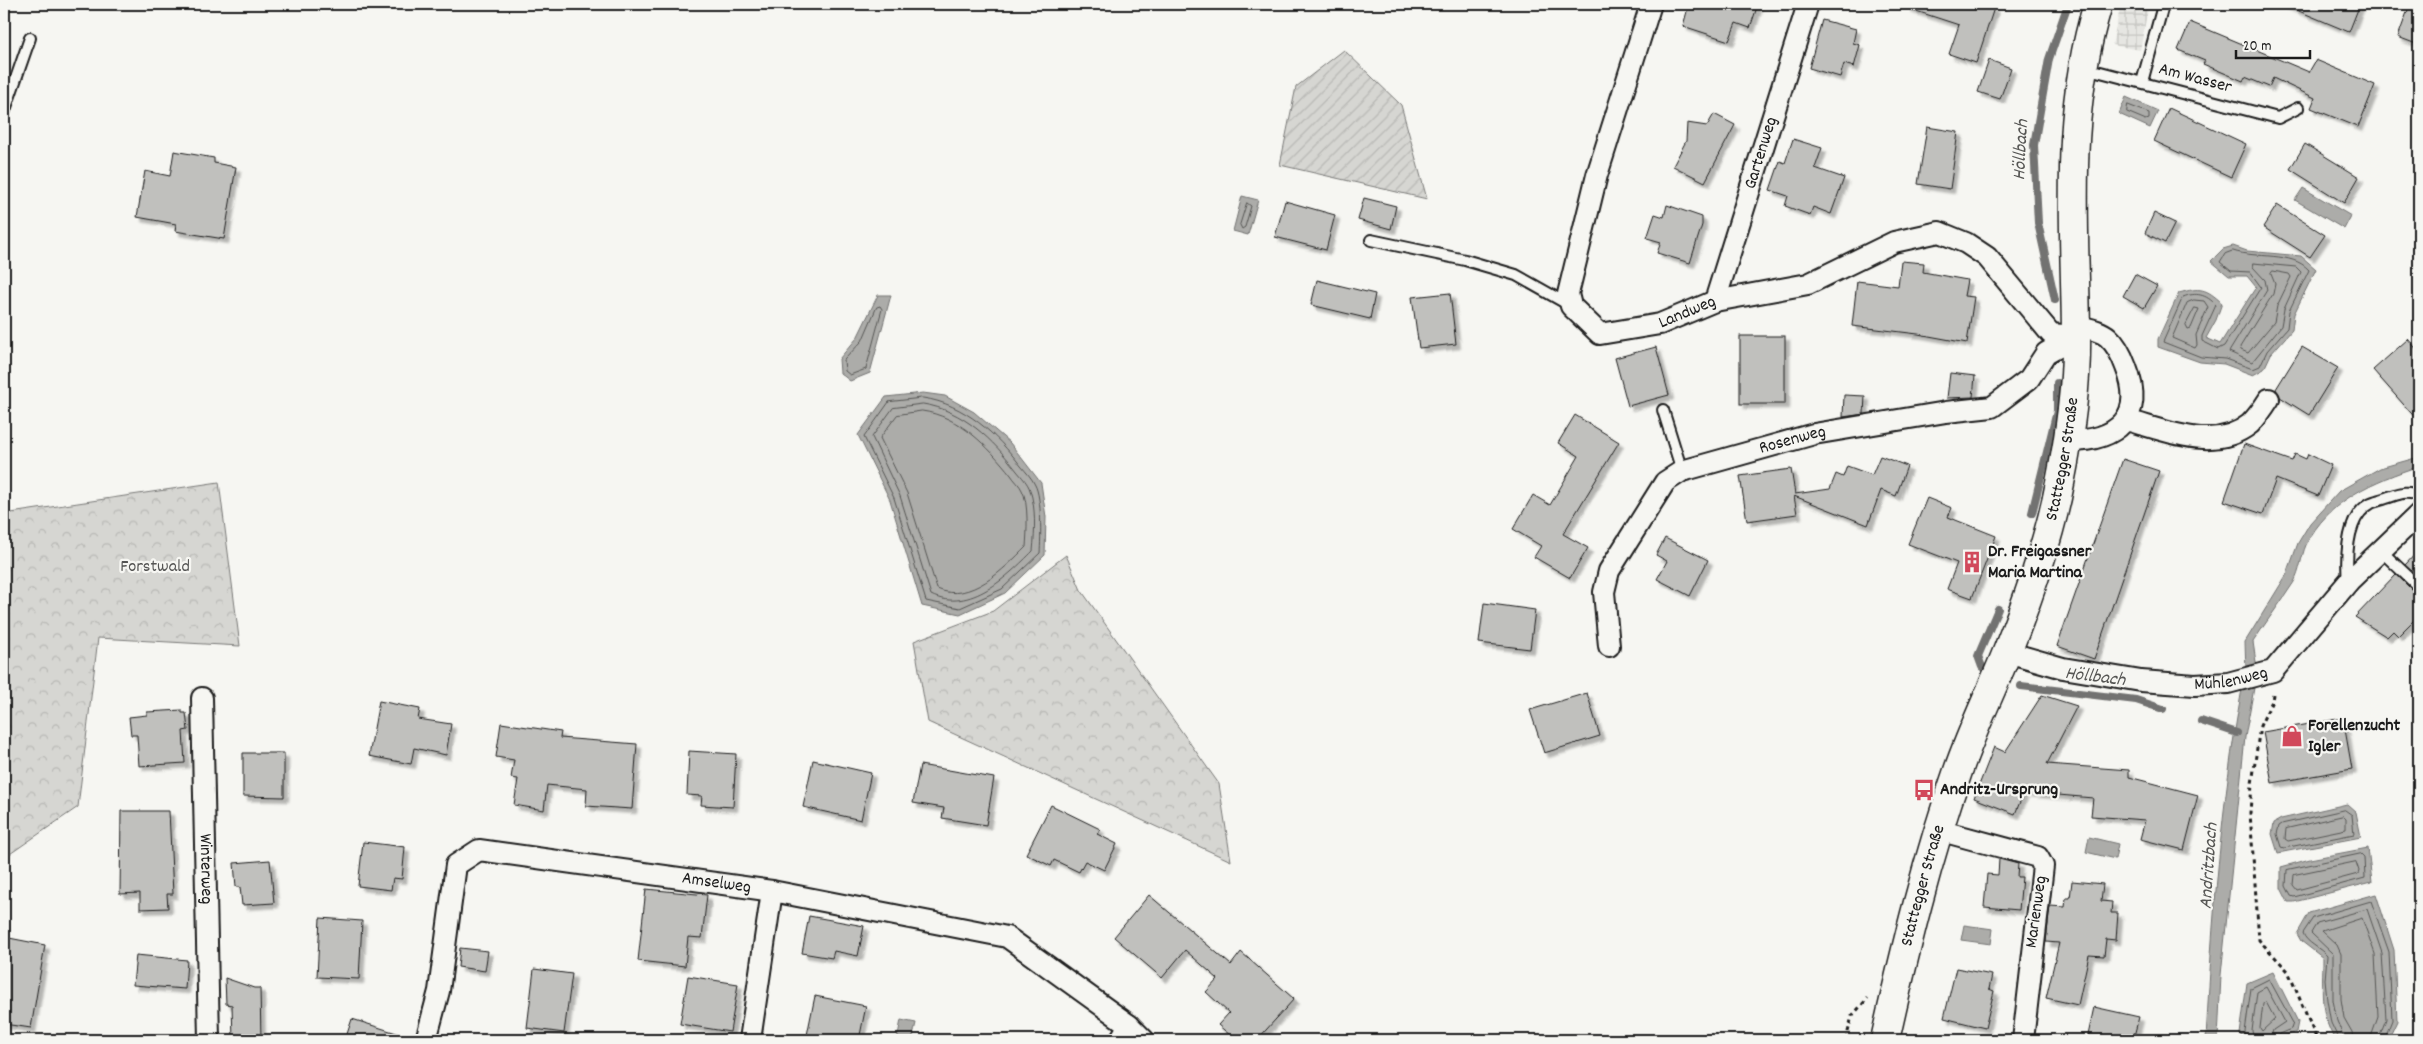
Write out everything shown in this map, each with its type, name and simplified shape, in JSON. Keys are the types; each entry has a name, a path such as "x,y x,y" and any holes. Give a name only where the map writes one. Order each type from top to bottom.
{"main road":[{"name":"Stattegger Straße","path":"1885,1040 1917,907 1938,830 1973,731 2007,652 2039,563 2060,486 2068,441 2076,330 2072,206 2075,121 2081,66 2098,4"}],"street":[{"path":"1571,306 1568,294 1597,174 1651,4"},
{"name":"Gartenweg","path":"1715,301 1808,4"},
{"name":"Landweg","path":"1571,306 1600,334 1660,324 1715,301 1808,284 1894,242 1939,232 1966,243 1987,257 2051,334 2076,330 2107,336 2118,349 2130,378 2131,413 2126,420"},
{"name":"Rosenweg","path":"1609,646 1604,592 1609,571 1665,482 1682,471 1814,434 1946,412 1992,407 2029,379 2046,352 2076,330"},
{"path":"2068,441 2084,441 2112,433 2122,426 2126,420 2209,440 2227,436 2250,424 2269,399"},
{"name":"Mühlenweg","path":"2007,652 2063,668 2142,681 2195,686 2228,683 2273,670 2348,583 2419,514"},
{"name":"Winterweg","path":"202,698 209,1040"},
{"name":"Marienweg","path":"1938,830 2038,857 2043,866 2023,1040"},
{"name":"Amselweg","path":"426,1040 439,991 456,865 479,850 772,891 1006,937 1125,1033 1144,1040"},
{"path":"750,1040 772,891"}],"lane":[{"path":"2142,82 2162,9"},
{"path":"4,113 30,38"},
{"name":"Am Wasser","path":"2081,66 2278,118 2298,108"},
{"path":"1372,240 1464,260 1516,275 1571,306"},
{"path":"1663,410 1682,471"},
{"path":"2348,583 2346,561 2352,527 2359,514 2370,504 2408,491 2419,495"},
{"path":"2380,550 2419,587"}],"path":[{"path":"2273,670 2272,701 2260,726 2250,803 2259,940 2288,972 2317,1040"}],"shaded area":[{"path":"2121,4 2149,4 2140,50 2112,45"}],"green space":[{"path":"1344,50 1401,105 1427,199 1280,165 1296,87"},
{"name":"Forstwald","path":"219,482 240,646 98,638 78,807 4,858 4,514"},
{"path":"1066,555 1081,590 1219,784 1231,861 928,722 914,641 993,611"}],"water":[{"path":"2126,97 2158,111 2150,128 2119,114"},
{"path":"2303,188 2351,216 2344,229 2295,200"},
{"path":"1242,196 1258,200 1248,235 1233,231"},
{"path":"2233,246 2247,251 2301,256 2316,269 2294,314 2292,330 2271,354 2264,369 2253,375 2224,364 2200,362 2158,347 2158,339 2179,293 2192,290 2207,292 2222,303 2216,320 2206,338 2220,344 2256,287 2247,276 2229,276 2211,261 2223,249"},
{"path":"878,295 891,295 870,373 850,381 840,373 839,359 857,338"},
{"path":"923,393 945,396 974,412 1010,443 1041,483 1046,517 1045,555 1005,593 960,614 922,606 890,500 858,435 886,397"},
{"path":"2419,457 2419,466 2385,478 2354,494 2340,504 2315,529 2306,545 2294,582 2253,642 2257,669 2246,672 2245,642 2287,574 2298,543 2310,523 2339,491 2380,468"},
{"path":"2254,688 2245,737 2221,975 2218,1040 2206,1040 2214,908 2228,776 2242,689"},
{"path":"2347,804 2356,812 2361,837 2278,853 2272,834 2274,823 2281,819"},
{"path":"2089,837 2118,844 2115,859 2086,852"},
{"path":"2368,848 2372,882 2288,902 2281,888 2281,867 2310,859"},
{"path":"2376,894 2394,950 2397,1021 2388,1040 2335,1040 2324,1009 2322,990 2323,958 2301,941 2297,934 2309,913"},
{"path":"1964,925 1993,929 1991,944 1961,940"},
{"path":"2273,972 2298,1022 2296,1032 2275,1040 2244,1040 2240,1034 2247,983"},
{"path":"901,1020 916,1023 912,1040 897,1040"}],"building":[{"path":"1689,4 1758,4 1750,28 1736,23 1729,41 1683,26"},
{"path":"1907,4 1981,4 1994,8 1976,63 1949,54 1959,25 1907,8"},
{"path":"2282,4 2360,4 2349,32"},
{"path":"2410,4 2419,4 2419,45 2398,37"},
{"path":"1822,20 1856,29 1853,43 1860,45 1854,67 1844,64 1840,77 1809,68"},
{"path":"2190,22 2309,72 2316,60 2375,85 2358,127 2311,108 2315,98 2273,78 2269,87 2245,77 2243,81 2203,64 2205,61 2178,50"},
{"path":"1989,60 2011,68 2000,99 1978,92"},
{"path":"2169,108 2246,144 2231,177 2154,141"},
{"path":"1714,114 1735,125 1705,182 1673,166 1686,141 1687,123 1707,126"},
{"path":"1927,127 1958,132 1950,189 1918,184"},
{"path":"1793,139 1822,148 1815,168 1844,178 1831,214 1813,207 1810,215 1785,206 1788,196 1770,190 1780,161 1785,163"},
{"path":"2305,144 2359,177 2344,203 2290,169"},
{"path":"174,151 214,158 214,163 236,167 224,239 175,231 176,224 137,217 145,171 170,176"},
{"path":"1364,198 1396,206 1391,229 1358,220"},
{"path":"1285,201 1335,215 1326,250 1275,237"},
{"path":"1667,205 1702,217 1702,225 1690,263 1657,253 1661,242 1647,238 1655,214 1664,217"},
{"path":"2277,205 2325,235 2310,257 2263,227"},
{"path":"2154,213 2175,223 2165,243 2145,233"},
{"path":"1901,261 1924,263 1923,272 1967,280 1964,296 1974,297 1967,343 1918,334 1852,326 1857,281 1898,286"},
{"path":"2135,274 2157,286 2144,308 2123,296"},
{"path":"1317,280 1375,294 1370,319 1311,305"},
{"path":"1450,293 1456,344 1419,348 1412,297"},
{"path":"1740,336 1785,336 1785,404 1740,404"},
{"path":"2408,339 2419,352 2419,422 2373,370"},
{"path":"1656,347 1669,395 1628,406 1615,358"},
{"path":"2302,347 2338,368 2309,415 2280,397 2276,389"},
{"path":"1950,373 1975,376 1973,397 1947,398"},
{"path":"1844,395 1865,396 1864,414 1843,417"},
{"path":"1575,415 1619,442 1563,534 1588,548 1570,578 1534,557 1541,546 1513,529 1533,495 1550,505 1579,456 1558,443"},
{"path":"2244,444 2292,461 2295,454 2306,459 2308,454 2331,465 2318,496 2276,479 2263,514 2224,501"},
{"path":"1880,456 1907,466 1896,496 1881,490 1868,525 1794,496 1797,514 1747,521 1740,476 1791,469 1795,494 1830,489 1836,474 1843,477 1847,466 1872,475"},
{"path":"2123,459 2159,471 2094,659 2057,646"},
{"path":"1927,498 1952,508 1948,517 1996,536 1972,598 1947,589 1957,563 1908,544"},
{"path":"1665,538 1708,560 1690,596 1657,579 1667,561 1656,555"},
{"path":"2419,550 2419,578 2405,565"},
{"path":"2396,574 2414,592 2419,594 2419,615 2398,636 2393,631 2387,637 2355,617"},
{"path":"1484,603 1535,610 1530,649 1479,643"},
{"path":"1587,693 1600,736 1544,753 1530,710"},
{"path":"2042,695 2077,706 2047,764 2129,770 2129,777 2198,795 2184,850 2140,839 2145,820 2091,816 2093,798 2024,792 2015,814 1974,798 1994,747 2005,752"},
{"path":"379,701 420,709 418,719 451,724 446,755 414,748 411,764 369,756"},
{"path":"182,710 182,713 186,713 188,730 183,731 185,763 139,766 137,735 131,735 129,717 147,715 147,712"},
{"path":"2343,718 2352,769 2272,783 2263,732"},
{"path":"501,723 561,732 560,738 637,744 632,809 586,806 587,789 547,785 544,810 514,805 518,779 511,778 514,760 496,757"},
{"path":"689,751 736,754 733,807 701,805 702,796 687,795"},
{"path":"243,753 284,753 284,797 243,796"},
{"path":"813,760 871,773 861,820 803,807"},
{"path":"920,765 994,778 986,825 942,818 944,808 913,803"},
{"path":"1051,805 1100,829 1097,834 1117,844 1104,870 1085,861 1079,872 1054,860 1051,866 1026,854"},
{"path":"121,811 169,811 173,894 167,894 168,908 140,909 140,893 120,894"},
{"path":"363,842 405,847 402,879 393,878 391,890 358,886"},
{"path":"1999,859 2018,864 2017,877 2022,877 2019,910 1984,907 1987,874 1998,875"},
{"path":"270,860 274,903 242,905 240,887 236,887 234,863"},
{"path":"2072,881 2103,884 2101,901 2112,902 2111,913 2118,913 2116,940 2106,939 2104,956 2089,955 2078,1005 2046,998 2059,943 2046,942 2050,906 2065,907 2066,898 2070,898"},
{"path":"646,889 707,895 702,938 688,937 685,966 638,961"},
{"path":"1149,895 1231,965 1241,952 1294,999 1257,1040 1236,1040 1218,1025 1229,1013 1206,992 1218,979 1185,950 1162,978 1114,937"},
{"path":"809,916 864,926 858,956 834,951 832,958 802,953"},
{"path":"320,918 362,921 359,979 317,977"},
{"path":"4,937 45,945 31,1028 4,1024"},
{"path":"460,948 488,951 485,971 458,967"},
{"path":"136,955 187,960 185,989 133,985"},
{"path":"1956,968 1992,975 1989,989 1994,991 1985,1028 1944,1018"},
{"path":"534,969 572,974 564,1033 527,1028"},
{"path":"688,976 738,984 730,1032 680,1024"},
{"path":"225,978 254,988 260,988 261,1040 233,1040 232,1005 226,1004"},
{"path":"815,996 866,1006 859,1040 806,1040"},
{"path":"2094,1007 2139,1017 2133,1040 2087,1040"},
{"path":"352,1019 406,1036 405,1040 345,1040"}],"waterway":[{"name":"Höllbach","path":"2055,300 2038,223 2034,145 2049,59 2068,4"},
{"name":"Höllbach","path":"2032,513 2057,411 2057,383"},
{"name":"Höllbach","path":"1982,667 1978,656 1998,609"},
{"name":"Höllbach","path":"2021,686 2136,700 2163,709"},
{"name":"Höllbach","path":"2201,721 2237,733"}],"place":[{"name":"Dr. Freigassner Maria Martina","path":"1972,562"},
{"name":"Forellenzucht Igler","path":"2292,736"},
{"name":"Andritz-Ursprung","path":"1924,790"}],"water label":[{"name":"Andritzbach","path":"2210,866"}]}
